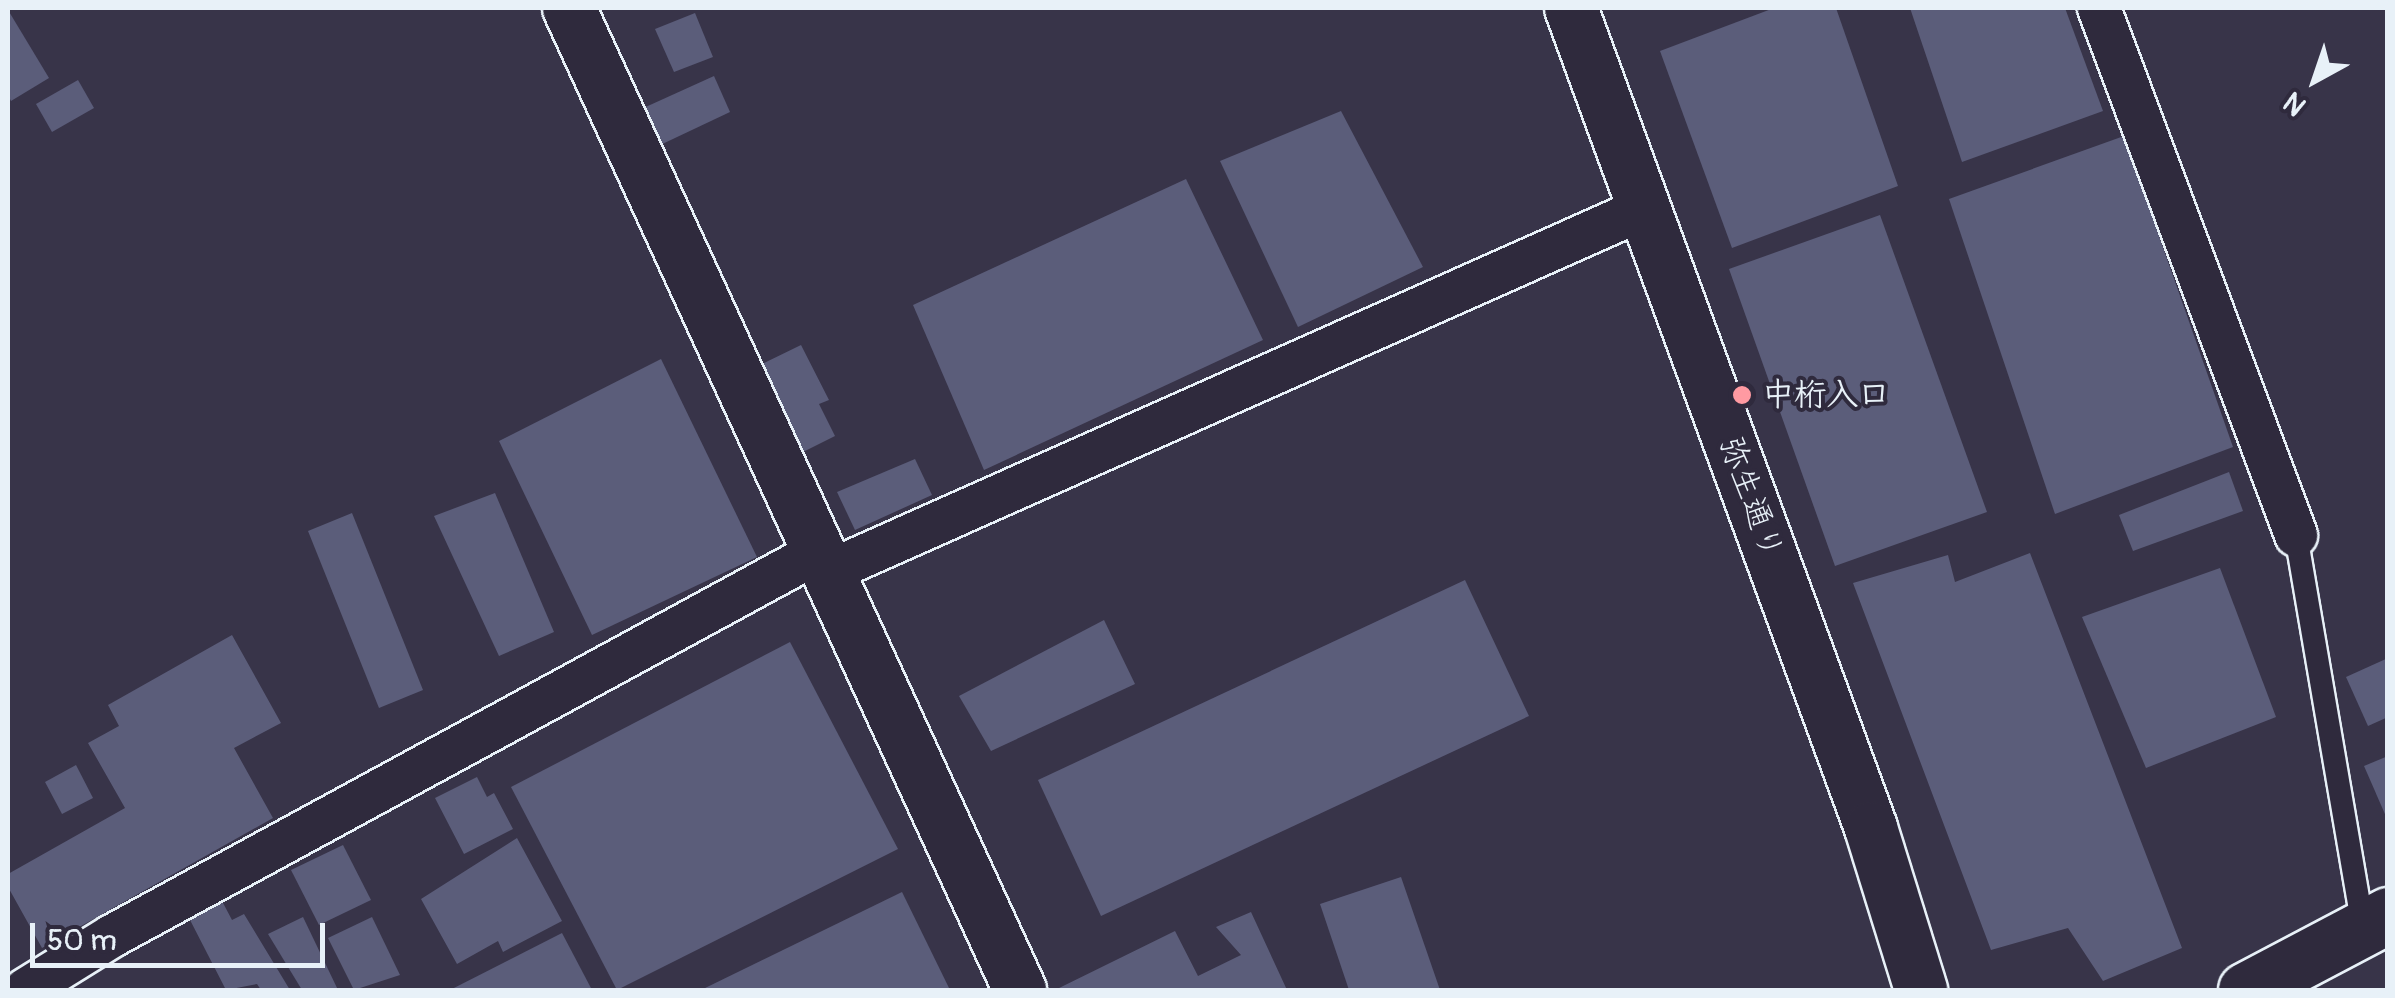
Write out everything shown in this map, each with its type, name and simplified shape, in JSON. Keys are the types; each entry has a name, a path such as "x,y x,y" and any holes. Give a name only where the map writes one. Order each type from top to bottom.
{"main road":[{"path":"2246,990 2375,921"}],"street":[{"path":"569,8 1020,990"},
{"name":"弥生通り","path":"1571,8 1871,828 1921,990"},
{"path":"2099,8 2296,535"},
{"path":"25,990 112,936 825,561 1645,208"}],"lane":[{"path":"2296,535 2375,921"}],"building":[{"path":"1774,8 1836,8 1898,186 1732,248 1660,51"},
{"path":"1910,8 2065,8 2103,111 1962,162"},
{"path":"8,10 49,78 11,101 8,95"},
{"path":"695,13 713,57 674,72 655,29"},
{"path":"714,76 730,112 656,147 639,110"},
{"path":"78,80 94,108 52,132 36,104"},
{"path":"1341,111 1423,267 1298,327 1220,161"},
{"path":"2124,136 2233,447 2055,514 1949,199"},
{"path":"1186,179 1263,340 984,470 913,305"},
{"path":"1880,215 1987,512 1835,566 1729,269"},
{"path":"801,345 829,400 819,404 835,436 795,456 752,369"},
{"path":"661,359 757,557 592,635 499,441"},
{"path":"915,459 932,495 855,530 837,492"},
{"path":"2229,472 2243,511 2133,551 2119,515"},
{"path":"495,493 554,632 499,656 434,516"},
{"path":"352,513 423,690 379,708 308,531"},
{"path":"2030,553 2182,948 2103,981 2068,928 1991,950 1853,583 1948,555 1955,582"},
{"path":"2220,568 2276,717 2146,768 2082,617"},
{"path":"1465,580 1529,716 1101,916 1038,780"},
{"path":"1104,620 1135,684 991,751 959,696"},
{"path":"232,635 281,723 234,748 273,818 42,948 8,887 8,874 125,808 88,743 119,726 108,705"},
{"path":"790,642 898,849 617,990 511,787"},
{"path":"2388,658 2388,717 2368,726 2346,677"},
{"path":"2388,756 2388,821 2364,766"},
{"path":"76,765 93,798 62,814 45,782"},
{"path":"477,777 487,797 494,793 513,829 464,854 435,798"},
{"path":"517,838 562,921 503,952 498,941 457,964 421,899"},
{"path":"343,845 371,900 319,925 291,870"},
{"path":"1401,877 1440,990 1349,990 1320,904"},
{"path":"902,892 950,990 701,990"},
{"path":"222,901 232,920 244,914 290,990 261,990 257,984 226,990 189,918"},
{"path":"1251,912 1287,990 1055,990 1175,931 1198,976 1241,955 1216,927"},
{"path":"303,917 338,990 302,990 268,934"},
{"path":"372,917 400,975 354,990 328,938"},
{"path":"562,933 592,990 450,990"}],"place":[{"name":"中桁入口","path":"1742,395"}]}
